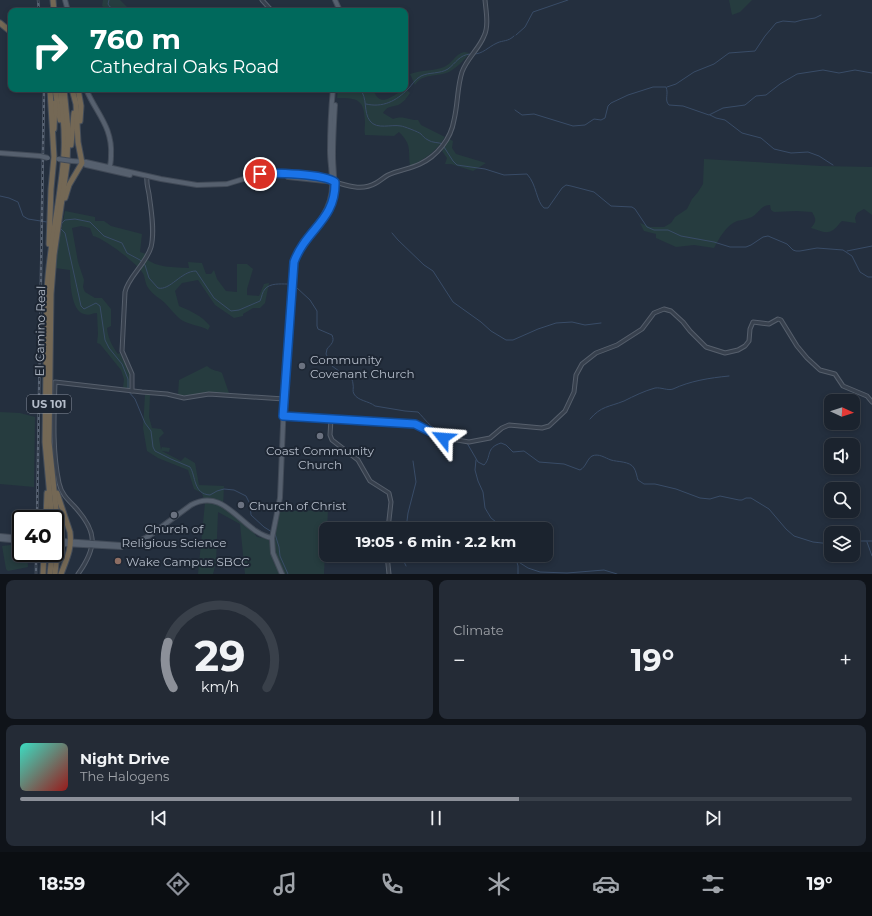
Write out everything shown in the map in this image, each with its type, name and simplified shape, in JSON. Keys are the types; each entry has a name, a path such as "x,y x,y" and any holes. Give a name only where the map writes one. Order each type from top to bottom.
{"highway":[{"path":"0,23 8,30"},
{"path":"0,27 8,34"},
{"path":"47,291 51,189 54,159 50,92"},
{"path":"53,144 55,92"},
{"path":"55,92 61,127 62,150 64,155"},
{"name":"El Camino Real","path":"54,574 58,542 58,527 50,450 51,294 55,234 64,155 63,114 60,92"},
{"name":"El Camino Real","path":"57,218 66,171 68,129 64,92"},
{"path":"57,218 68,187 82,163 78,142 76,104 73,92"},
{"path":"78,142 81,106 79,92"},
{"path":"66,171 75,111 74,95"},
{"name":"El Camino Real","path":"51,510 46,462 45,420 48,267 55,234"},
{"path":"50,450 57,492 70,532 71,543 70,552 61,574"},
{"path":"46,462 46,510"},
{"path":"44,562 44,574"},
{"path":"50,574 51,562"}],"main road":[{"path":"87,92 103,119 108,131 111,148 109,168"},
{"path":"282,574 273,553 272,536 280,498 284,399 294,266 300,249 330,210 333,198 334,92"},
{"path":"0,153 40,156 72,161 147,177 203,186 227,184 260,174 275,173 333,181"},
{"path":"64,542 128,544 139,541 193,504 209,501 224,505 255,532 265,536 272,536"},
{"path":"0,538 12,538"},
{"path":"0,538 12,540"}],"street":[{"path":"262,0 269,8"},
{"path":"333,181 355,188 363,188 372,185 389,175 419,165 441,148 446,141 454,121 464,68 486,32 485,0"},
{"path":"129,391 132,374 122,351 125,292 129,282 141,267 151,248 152,238 150,199 147,177"},
{"path":"283,416 415,424 439,437 462,442 471,442 490,438 507,425 542,428 549,426 567,407 574,392 576,375 582,364 596,353 617,345 642,329 654,313 664,309 671,312 683,322 706,347 726,354 738,350 747,344 750,337 750,327 753,322 769,324 778,319 781,320 797,346 810,362 820,370 835,374 841,385 867,396 872,402"},
{"path":"78,574 89,556 92,544 91,531 87,522 66,498 60,485 55,458 55,382 167,394 184,398 209,394 284,399"},
{"path":"331,419 330,435 332,440 358,460 370,481 376,486 387,491 390,496 391,502 389,522"},
{"path":"388,562 389,574"}],"green space":[{"path":"103,0 120,0 128,8 104,8 102,6"},
{"path":"729,0 752,0 740,12 732,15"},
{"path":"464,52 469,53 463,61 451,71 445,74 426,77 418,81 415,85 410,74 444,67"},
{"path":"408,91 410,93 402,103 387,108 383,113 393,119 403,118 418,120 421,125 445,137 430,154 421,161 410,166 408,144 399,132 394,136 365,135 364,114 361,104 355,100 337,98 338,92 374,92 377,97 384,100 399,92"},
{"path":"449,139 453,141 452,148 456,154 486,163 473,171 451,164 445,164 447,158 442,151"},
{"path":"704,159 821,166 872,167 872,215 864,209 857,213 855,218 856,223 842,221 834,229 825,232 811,228 815,220 812,212 774,212 771,210 770,205 767,205 752,217 737,221 729,226 714,248 694,245 676,247 656,238 656,234 644,231 640,223 650,227 664,227 687,209 703,184"},
{"path":"65,211 95,217 95,221 104,221 111,226 142,234 140,252 146,254 145,258 155,264 189,268 188,262 202,263 206,274 211,274 214,270 217,279 226,291 237,292 237,264 247,264 253,269 247,289 247,295 259,296 264,284 269,283 265,303 260,308 253,308 243,314 243,316 234,318 215,305 198,280 182,283 175,291 179,306 200,317 210,326 208,330 187,323 180,319 147,287 142,272 127,257 104,241 93,236 90,228 81,226 72,228 78,262 84,280 84,290 95,298 102,298 111,309 111,326 107,328 108,335 118,354 120,353 131,377 130,389 123,388 124,379 121,370 100,344 97,343 97,313 88,315 80,312 76,307 72,295 70,270 55,268 56,255"},
{"path":"207,366 222,373 229,393 208,392 190,396 178,395 179,380"},
{"path":"145,394 150,395 149,417 152,428 161,429 164,433 159,438 161,450 162,447 170,448 169,452 162,451 181,461 185,457 195,463 199,485 224,486 223,507 249,526 257,537 269,539 274,563 281,574 245,574 240,524 218,512 216,563 213,574 198,574 205,503 202,493 194,489 188,470 158,458 147,451 143,428"},
{"path":"0,412 20,413 35,417 34,487 0,484"},
{"path":"328,510 327,522 319,522 319,562 325,562 324,574 284,574 276,557 273,543 279,511"},
{"path":"12,545 12,562 28,562 28,567 8,571 6,569 2,546"}],"waterway":[{"path":"109,0 108,4 113,8"},
{"path":"516,35 525,27 533,12 568,0"},
{"path":"667,87 676,84 694,72 714,64 729,53 755,51 776,23 783,21 795,22 815,18 821,15"},
{"path":"474,54 480,53 497,43 510,39 514,36"},
{"path":"408,88 419,77 445,71 460,58 470,54"},
{"path":"515,110 522,115 534,114 573,126 585,125 594,119 601,120 605,118 608,106 628,95 653,87 666,87 667,101 669,105 683,106 709,115 723,108 745,105 756,96 766,95 780,84 797,74 823,70 839,73 855,70 872,73"},
{"path":"362,92 368,117 373,124 380,126 402,126 420,133 430,141 443,144"},
{"path":"366,104 384,104 394,100 404,92"},
{"path":"710,115 725,120 742,133 761,138 774,149 791,153 808,152 819,156 833,165"},
{"path":"444,147 457,165 485,169 504,175 527,174 533,183 539,201 544,208 548,208 562,188 566,185 571,186 594,192 611,206 632,207 647,227 654,230 668,230 681,236 714,242 730,247 746,247 763,237 768,236 787,244 796,251 817,248 843,250 852,256 860,272 868,277 872,277"},
{"path":"0,196 18,202 23,216 28,219 47,222"},
{"path":"61,227 65,220 75,219 90,222 104,236 122,243 127,253 140,260 145,265 149,278 158,288 167,287 185,274 196,271 214,298 231,311 239,310 260,301 264,290 267,287 275,284 287,284"},
{"path":"59,227 65,233 81,306 84,309 96,303 100,306 105,340 109,348 122,364 128,379 128,391 135,399 145,423 151,431 155,451 190,467 198,488 205,494 210,495 224,489 234,490 246,496 250,504 251,515 272,532"},
{"path":"392,233 424,265 433,271 453,302 491,331 506,340 513,340 556,323 572,322 585,325 601,323"},
{"path":"847,251 872,246"},
{"path":"297,288 310,300 317,311 318,329 332,335 333,341 327,349 326,354 332,366 339,371 349,374 353,382 353,392 356,396 361,400 375,406 418,412 430,425 436,429 463,440"},
{"path":"590,419 606,407 651,389 671,389 700,380 729,376"},
{"path":"467,443 478,462 484,465 493,447 501,443 506,445 513,452 524,451 539,462 564,464 580,470 584,467 590,457 600,455 611,460 630,464 634,468 638,480 644,484 655,484 676,489 700,498 710,499 720,496 739,500 751,498 769,509 794,536 813,542 824,543"},
{"path":"476,460 475,470 483,492 485,508 491,518 496,522"},
{"path":"407,522 416,482 413,461"},
{"path":"275,534 280,556 288,574"},
{"path":"860,541 872,541"},
{"path":"867,542 872,556"},
{"path":"404,562 406,566"},
{"path":"517,562 518,574"},
{"path":"519,562 528,568 540,572 567,573 604,570 617,574"}],"railway":[{"path":"38,0 39,8"},
{"path":"37,510 44,92"},
{"path":"36,562 36,574"}],"place":[{"name":"Community Covenant Church","path":"302,366"},
{"name":"Coast Community Church","path":"320,436"},
{"name":"Church of Christ","path":"241,505"},
{"name":"Church of Religious Science","path":"174,515"},
{"name":"Wake Campus SBCC","path":"118,561"}],"route":[{"path":"260,174 281,173 322,178 335,182 330,210 302,245 294,262 283,416 415,424 443,438"}]}
